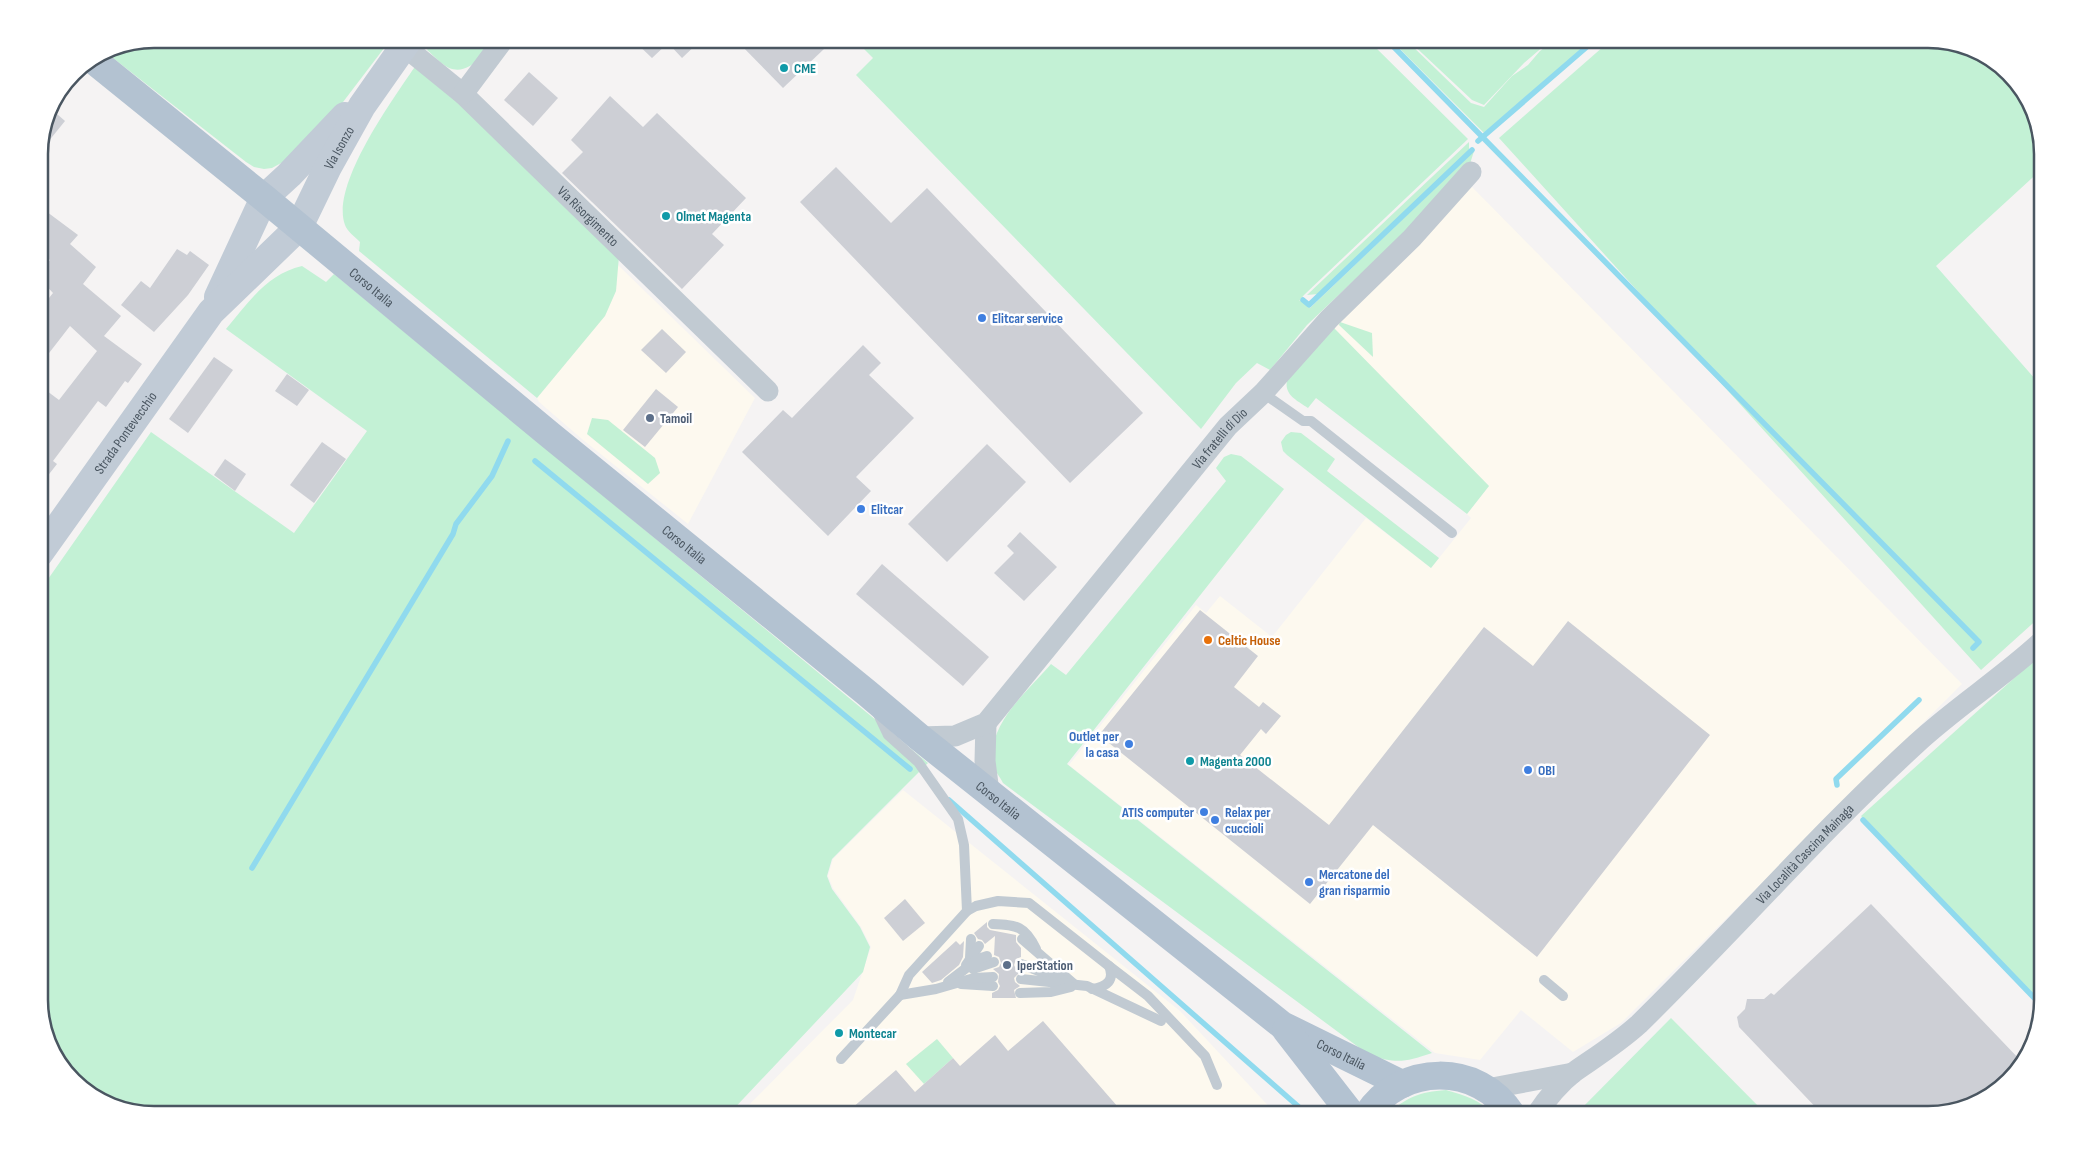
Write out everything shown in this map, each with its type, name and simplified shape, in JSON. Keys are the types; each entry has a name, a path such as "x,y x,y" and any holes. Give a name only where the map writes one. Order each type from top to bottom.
{"main road":[{"name":"Corso Italia","path":"98,63 552,431 919,737 1282,1025 1402,1084"},
{"name":"Corso Italia","path":"1282,1025 1345,1106"},
{"path":"1373,1106 1377,1101 1402,1084 1430,1075 1445,1075 1474,1082 1499,1098 1505,1106"}],"street":[{"name":"Via Isonzo","path":"299,228 328,167 362,106 402,48"},
{"name":"Via Risorgimento","path":"413,48 464,94 768,391"},
{"path":"464,94 497,48"},
{"name":"Via Isonzo","path":"264,198 289,176 384,74"},
{"name":"Via fratelli di Dio","path":"919,737 955,736 986,723 1228,426 1263,393 1329,319 1412,238 1471,172"},
{"name":"Strada Pontevecchio","path":"212,312 264,198"},
{"name":"Strada Pontevecchio","path":"48,541 212,312 271,252 299,228"},
{"name":"Via Località Cascina Mainaga","path":"1542,1106 1573,1073 1614,1045 1639,1024 1831,826 1916,744 1957,708 2034,648"},
{"path":"986,723 985,761 989,792"},
{"name":"Via Località Cascina Mainaga","path":"1487,1089 1573,1073"}],"lane":[{"path":"1263,393 1303,421 1311,421 1452,533"},
{"path":"867,693 888,735 918,762 958,818 964,845 967,912"},
{"path":"841,1059 900,995 909,975 967,912 976,906 998,901 1029,903 1148,996 1205,1056 1217,1085"},
{"path":"993,924 1022,928 1029,934 1037,952"},
{"path":"1022,942 1037,952 1074,985"},
{"path":"900,995 936,989 954,980 978,960 983,951"},
{"path":"954,980 970,960 983,951"},
{"path":"970,960 983,951"},
{"path":"1021,960 1074,985"},
{"path":"1021,986 1074,985 1090,987 1106,985 1111,980 1112,973 1109,966"},
{"path":"974,978 993,985 983,991 954,980 974,978"},
{"path":"1544,980 1563,996"},
{"path":"1090,987 1161,1021"}],"shaded area":[{"path":"1472,187 1962,684 1621,1023 1573,1052 1521,1010 1480,1060 1435,1053 1069,765 1196,605 1206,613 1220,596 1272,637 1366,518 1431,568 1471,518 1467,514 1489,486 1333,327"},
{"path":"617,264 755,398 688,524 583,440 539,402 537,398 605,315 616,291"},
{"path":"903,790 1180,1011 1269,1106 748,1106 853,1000 871,947 861,927 833,888 828,876 833,859"}],"green space":[{"path":"140,48 384,48 324,127 283,162 272,168 264,169 254,167 111,56"},
{"path":"428,48 488,48 476,62 457,70 449,68 440,62 427,50"},
{"path":"863,48 1376,48 1468,139 1304,295 1299,301 1301,300 1310,308 1474,151 1469,167 1462,178 1307,325 1270,370 1257,363 1236,383 1201,429 856,75 873,58"},
{"path":"1399,48 1414,48 1471,103 1484,107 1512,76 1528,65 1544,48 1583,48 1484,133"},
{"path":"1417,48 1542,48 1524,63 1484,105 1472,100"},
{"path":"1602,48 1941,48 1968,56 1992,69 2012,89 2028,119 2033,146 2033,177 1936,266 2033,377 2034,623 1981,670 1499,138"},
{"path":"416,65 448,93 619,256 616,291 605,316 537,398 359,251 360,242 349,232 345,225 343,208 347,188 355,165 380,120"},
{"path":"1469,142 1469,152 1318,294 1307,295"},
{"path":"302,266 326,282 334,274 928,763 832,859 827,876 832,889 860,927 870,947 863,972 736,1106 140,1106 113,1098 89,1085 65,1059 58,1047 53,1035 48,1008 48,579 151,432 294,533 367,431 226,329 259,291 278,276"},
{"path":"1340,322 1372,333 1373,357 1339,325"},
{"path":"1333,327 1489,486 1467,514 1316,398 1308,408 1290,394 1287,381"},
{"path":"592,418 608,420 655,458 660,473 648,484 587,434"},
{"path":"1291,432 1301,433 1335,459 1327,471 1439,558 1431,568 1287,455 1283,451 1281,442"},
{"path":"1231,454 1241,456 1284,489 1067,764 1432,1053 1401,1061 1387,1060 1369,1055 1003,783 994,766 993,749 996,735 1011,709 1051,664 1066,675 1226,481 1216,468 1224,457"},
{"path":"2034,661 2034,998 1861,816"},
{"path":"1671,1018 1758,1106 1584,1106"},
{"path":"937,1039 953,1058 924,1084 906,1064"},
{"path":"1446,1090 1466,1096 1484,1106 1397,1106 1414,1096"}],"building":[{"path":"641,48 663,48 652,58"},
{"path":"673,48 693,48 682,58"},
{"name":"CME","path":"744,48 823,48 824,49 783,88"},
{"path":"529,72 558,98 533,126 504,100"},
{"name":"Olmet Magenta","path":"610,96 643,127 657,113 746,198 712,234 724,245 682,289 562,173 583,152 571,140"},
{"path":"56,113 65,121 48,142"},
{"name":"Elitcar service","path":"836,167 891,223 927,188 1143,413 1070,483 800,202"},
{"path":"48,213 78,235 70,244 96,267 83,284 121,316 104,336 142,364 128,383 125,381 106,407 98,401 53,461 57,464 48,476 48,392 59,400 97,351 70,326 48,354 48,299 53,293 48,288 48,262 50,260 48,259"},
{"path":"177,249 187,255 190,251 209,265 188,295 154,332 121,305 141,281 150,288"},
{"path":"662,329 686,352 666,373 641,350"},
{"path":"863,345 881,363 869,375 914,418 856,477 871,491 828,536 742,452 783,410 792,418"},
{"path":"214,357 233,370 188,433 169,419"},
{"path":"287,374 309,390 297,406 275,391"},
{"path":"656,389 678,407 645,447 623,430"},
{"path":"322,442 346,459 314,503 290,485"},
{"path":"987,444 1026,482 947,562 908,524"},
{"path":"225,459 246,474 235,491 214,475"},
{"path":"1020,532 1057,567 1024,601 994,573 1014,553 1007,546"},
{"path":"882,564 989,657 963,686 856,594"},
{"name":"OBI","path":"1200,610 1258,656 1234,687 1259,707 1263,702 1281,716 1266,734 1261,729 1240,755 1329,825 1484,627 1533,666 1568,621 1710,735 1537,957 1373,825 1310,904 1099,735"},
{"path":"905,899 925,923 903,941 884,918"},
{"path":"1871,904 2017,1057 2012,1065 1992,1085 1955,1103 1941,1106 1814,1106 1739,1027 1737,1017 1745,1009 1747,999 1764,999 1771,993 1774,995"},
{"path":"987,922 987,927 990,930 1016,935 1016,942 1021,948 1021,957 1016,959 1014,965 1016,969 1021,971 1014,978 1015,982 1020,986 1014,990 1016,998 992,998 992,993 998,990 1000,986 998,982 999,974 993,969 999,967 1001,963 999,957 994,955 995,936 985,944 974,933"},
{"path":"956,941 960,945 964,941 963,957 959,965 941,980 932,983 922,972"},
{"path":"1043,1021 1117,1106 854,1106 896,1070 915,1092 953,1058 960,1066 995,1035 1008,1051"}],"waterway":[{"path":"1395,48 1979,642 1973,648"},
{"path":"1478,141 1586,48"},
{"path":"1303,300 1309,305 1472,150"},
{"path":"252,868 453,534 456,524 492,476 508,441"},
{"path":"535,461 910,769"},
{"path":"1837,785 1836,779 1919,700"},
{"path":"949,800 1298,1106"},
{"path":"1863,820 2034,998"}],"place":[{"name":"CME","path":"784,68"},
{"name":"Olmet Magenta","path":"666,216"},
{"name":"Elitcar service","path":"982,318"},
{"name":"Tamoil","path":"650,418"},
{"name":"Elitcar","path":"861,509"},
{"name":"Celtic House","path":"1208,640"},
{"name":"Outlet per la casa","path":"1129,744"},
{"name":"Magenta 2000","path":"1190,761"},
{"name":"OBI","path":"1528,770"},
{"name":"ATIS computer","path":"1204,812"},
{"name":"Relax per cuccioli","path":"1215,820"},
{"name":"Mercatone del gran risparmio","path":"1309,882"},
{"name":"IperStation","path":"1007,965"},
{"name":"Montecar","path":"839,1033"}]}
